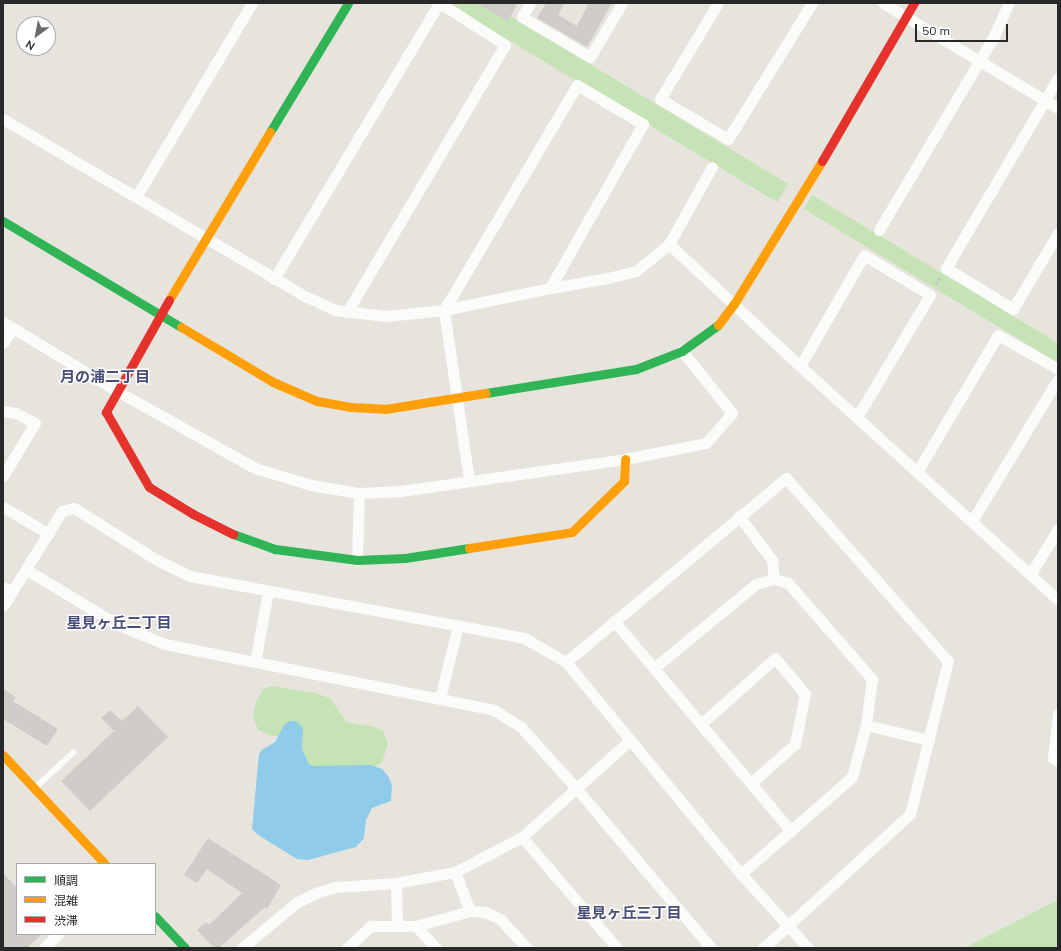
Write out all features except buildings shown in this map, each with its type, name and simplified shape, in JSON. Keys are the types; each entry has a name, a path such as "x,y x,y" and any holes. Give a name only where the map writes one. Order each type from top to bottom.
{"street":[{"path":"136,197 252,3"},
{"path":"348,3 160,315 106,412 149,488 193,514 244,539 275,549 356,560 405,558 572,532 624,481 625,459"},
{"path":"274,279 440,3 505,45 347,312"},
{"path":"530,3 522,17 590,57 622,3"},
{"path":"718,3 660,99 728,139 812,3"},
{"path":"883,3 1058,108"},
{"path":"3,221 273,382 317,401 350,407 385,408 636,369 682,351 716,327 734,304 813,176 914,3"},
{"path":"879,230 994,36 1009,3"},
{"path":"1058,78 946,268 1013,309 1058,233"},
{"path":"469,480 458,396 444,310 577,85 643,124 550,288"},
{"path":"3,119 307,298 335,310 386,316 444,310 550,288 608,278 636,270 669,244 712,167"},
{"path":"669,244 800,366 1058,600"},
{"path":"800,366 864,256 930,295 857,417"},
{"path":"3,322 117,391 255,468 311,485 359,493 401,491 469,480 625,459 706,443 732,413 682,351"},
{"path":"3,343 13,328"},
{"path":"917,472 998,335 1058,369"},
{"path":"972,521 1058,379"},
{"path":"3,410 16,413 35,423 3,476"},
{"path":"566,662 786,478 948,661 910,814 763,948"},
{"path":"356,560 359,493"},
{"path":"3,507 49,534"},
{"path":"3,606 8,590 27,570 62,511 74,508 157,560 190,576 524,638 566,662 741,874 789,925 808,948"},
{"path":"739,516 772,560 774,579"},
{"path":"1030,575 1058,529"},
{"path":"27,570 118,625 165,644 494,710 520,726 576,788 711,948"},
{"path":"654,668 756,584 774,579 788,583 872,679 866,724 852,777 741,874"},
{"path":"255,662 268,591"},
{"path":"614,621 791,831"},
{"path":"440,698 458,625"},
{"path":"701,724 775,658 805,694 795,744 751,783"},
{"path":"1058,714 1053,758 1058,761"},
{"path":"866,724 929,740"},
{"path":"242,948 296,903 316,893 336,887 396,884 455,872 522,837 630,740"},
{"path":"3,755 104,863"},
{"path":"522,837 617,948"},
{"path":"455,872 470,912"},
{"path":"396,884 397,925"},
{"path":"348,948 371,926 416,926 470,912 485,912 500,919 527,948"},
{"path":"156,917 185,948"},
{"path":"416,926 436,948"},
{"path":"44,948 57,935"}],"lane":[{"path":"35,788 73,753"}],"path":[{"path":"930,295 946,268"}],"green space":[{"path":"447,3 489,3 788,184 777,202"},
{"path":"812,195 1058,343 1058,363 804,209"},
{"path":"272,686 316,693 331,699 346,722 371,726 383,731 388,744 382,762 372,770 326,772 303,763 293,735 272,736 258,730 253,716 256,702 263,689"},
{"path":"1058,900 1058,948 966,948 966,947"}],"water":[{"path":"290,721 296,721 303,728 302,749 309,764 314,766 371,765 382,769 388,776 392,785 391,801 372,808 366,820 364,838 356,847 308,860 297,859 258,835 252,829 259,754 262,750 275,742 284,725"}],"traffic: fast":[{"path":"270,132 348,3"},
{"path":"3,221 181,327"},
{"path":"486,393 636,369 682,351 718,325"},
{"path":"233,534 275,549 357,560 405,558 469,548"},
{"path":"156,917 185,948"}],"traffic: slow":[{"path":"169,300 270,132"},
{"path":"718,325 734,304 822,161"},
{"path":"181,327 273,382 317,401 350,407 385,409 486,393"},
{"path":"469,548 572,532 624,481 625,459"},
{"path":"3,755 104,863"}],"traffic: jam":[{"path":"822,161 914,3"},
{"path":"169,300 106,412 149,487 193,514 233,534"}],"district":[{"name":"月の浦二丁目","path":"105,377"},
{"name":"星見ヶ丘二丁目","path":"119,623"},
{"name":"星見ヶ丘三丁目","path":"629,913"}]}
